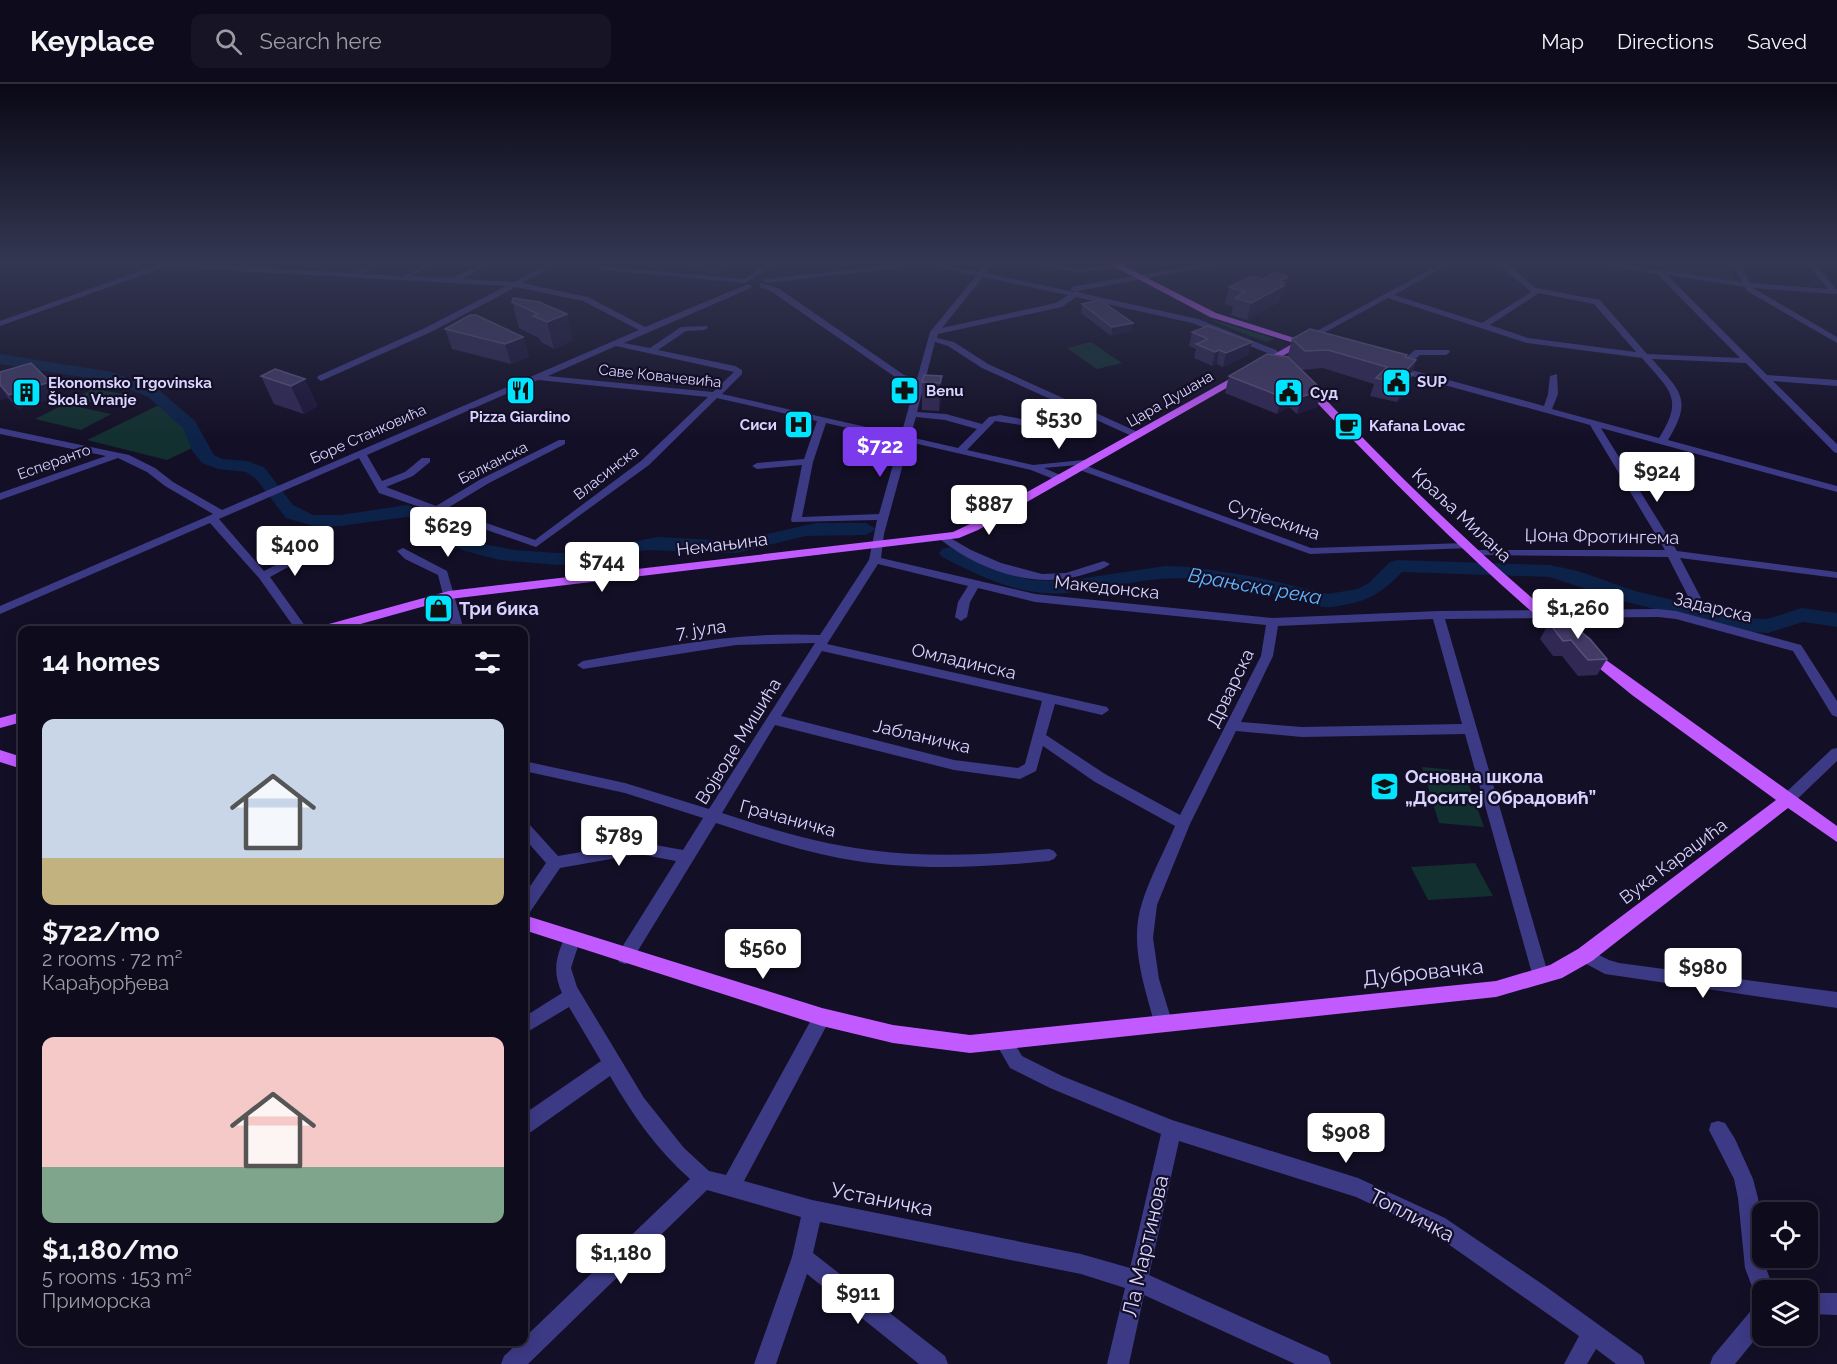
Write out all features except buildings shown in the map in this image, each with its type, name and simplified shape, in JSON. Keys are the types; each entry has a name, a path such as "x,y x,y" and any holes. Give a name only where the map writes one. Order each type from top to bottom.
{"main road":[{"path":"1233,321 1307,343"},
{"name":"Цара Душана","path":"879,544 945,538 974,528 1137,435 1281,360 1307,343"},
{"name":"Краља Милана","path":"1297,376 1406,489 1470,550 1544,615 1637,691 1786,801 1837,835"},
{"name":"Немањина","path":"337,626 449,595 879,544"},
{"path":"0,723 18,718"},
{"path":"0,756 18,762"},
{"name":"Вука Караџића","path":"1584,955 1786,801"},
{"name":"Дубровачка","path":"528,924 625,957 822,1017 893,1034 970,1044 1004,1042 1163,1022 1497,989 1541,977 1584,955"}],"street":[{"path":"321,378 446,321"},
{"path":"626,321 644,330"},
{"name":"Боре Станковића","path":"0,610 664,321"},
{"path":"820,321 901,377 919,383"},
{"path":"933,336 945,321"},
{"path":"933,336 995,321"},
{"path":"1199,321 1273,352 1281,360"},
{"path":"1307,343 1344,321"},
{"path":"1467,321 1527,340 1645,356 1748,361"},
{"path":"1483,326 1491,321"},
{"path":"1614,321 1679,400 1677,416 1662,441"},
{"path":"1708,321 1837,450"},
{"path":"1806,321 1837,340"},
{"path":"613,343 650,352 684,329 704,328"},
{"path":"933,336 951,344 991,369 1137,435"},
{"name":"Војводе Мишића","path":"625,957 772,720 875,560 884,517 933,336"},
{"name":"Власинска","path":"437,510 536,544 645,464 716,395 738,370 650,352"},
{"path":"1398,369 1418,352 1446,352"},
{"path":"1380,364 1837,489"},
{"path":"1547,410 1554,394 1554,376"},
{"name":"Саве Ковачевића","path":"534,377 716,395 1029,467 1061,478"},
{"path":"1766,378 1837,382"},
{"path":"911,414 946,417 982,427"},
{"path":"960,451 992,419 1000,418 1040,425"},
{"path":"822,420 808,462 796,519 884,517"},
{"path":"1593,422 1672,553 1695,598"},
{"name":"Есперанто","path":"0,431 117,455 138,463 215,515 299,626"},
{"name":"Балканска","path":"437,510 485,481 562,442"},
{"path":"361,453 379,486 389,494 437,510"},
{"name":"Есперанто","path":"0,497 117,455"},
{"path":"379,486 409,474 426,460"},
{"path":"758,466 808,462"},
{"path":"1029,467 1086,464"},
{"name":"Сутјескина","path":"1086,464 1310,551 1470,550"},
{"path":"945,538 955,547 974,556 1041,578 1078,574 1104,564"},
{"path":"263,576 297,558 305,548"},
{"name":"Џона Фротингема","path":"1470,550 1672,553 1837,575"},
{"path":"403,551 409,557 443,573 457,626"},
{"name":"Македонска","path":"875,560 1035,598 1273,622"},
{"path":"961,617 963,602 974,585"},
{"name":"Задарска","path":"1544,615 1658,613 1788,644 1802,654 1837,712"},
{"path":"1273,622 1438,615 1544,615"},
{"path":"1438,615 1468,729 1541,977"},
{"name":"Дрварска","path":"1163,1022 1151,979 1145,939 1149,905 1183,824 1267,656 1273,622"},
{"name":"7. јула","path":"583,665 720,644 788,638 822,642"},
{"name":"Омладинска","path":"822,642 1050,700 1102,710"},
{"name":"Јабланичка","path":"772,720 930,760 1020,774 1030,767 1050,700"},
{"path":"1232,726 1302,732 1468,729"},
{"path":"1038,736 1100,778 1183,824"},
{"path":"1786,801 1837,753"},
{"name":"Грачаничка","path":"528,767 613,785 711,817 809,845 886,859 993,861 1049,855"},
{"path":"528,832 555,862"},
{"path":"528,901 555,862 639,848 686,857"},
{"name":"Устаничка","path":"572,940 562,963 564,979 572,996 637,1104 676,1155 704,1179 812,1210 1081,1264 1138,1281 1320,1364"},
{"path":"1584,955 1605,967 1618,970 1837,1000"},
{"path":"528,1024 572,996"},
{"path":"730,1187 822,1017"},
{"name":"Топличка","path":"1004,1042 1016,1062 1026,1069 1172,1129 1358,1188 1400,1206 1475,1248 1634,1364"},
{"path":"528,1122 612,1064"},
{"name":"Ла Мартинова","path":"1118,1364 1172,1129"},
{"path":"1718,1130 1733,1154 1744,1180 1753,1255 1760,1280"},
{"path":"512,1364 704,1179"},
{"path":"765,1364 802,1257 812,1210"},
{"path":"802,1257 937,1364"},
{"path":"1818,1304 1837,1304"},
{"path":"1721,1364 1752,1327"},
{"path":"1575,1364 1592,1334"}],"green space":[{"path":"1211,321 1275,339 1266,342"},
{"path":"1091,342 1122,363 1097,369 1067,348"},
{"path":"93,389 124,394 105,405 73,399"},
{"path":"65,404 111,414 81,430 35,419"},
{"path":"161,404 188,433 192,448 167,460 87,440"},
{"path":"1422,767 1464,771 1484,827 1439,823"},
{"path":"1475,863 1493,896 1428,900 1411,867"}],"waterway":[{"name":"Врањска река","path":"0,359 112,377 153,394 184,418 194,431 202,452 208,459 218,464 253,468 263,476 292,514 313,521 326,522 394,511 415,512 429,520 446,535 472,547 500,554 557,559 580,558 646,544 736,547 806,530 866,529"},
{"name":"Врањска река","path":"949,553 997,577 1031,586 1065,587 1165,572 1192,573 1256,583 1328,601 1363,594 1376,587 1397,566 1550,571 1571,575 1629,596 1749,625 1768,626 1802,615 1837,620"}],"place":[{"name":"SUP","path":"1396,382"},
{"name":"Pizza Giardino","path":"520,390"},
{"name":"Benu","path":"905,391"},
{"name":"Ekonomsko Trgovinska Škola Vranje","path":"27,392"},
{"name":"Суд","path":"1289,393"},
{"name":"Сиси","path":"798,425"},
{"name":"Kafana Lovac","path":"1348,426"},
{"name":"Три бика","path":"438,608"},
{"name":"Основна школа „Доситеј Обрадовић”","path":"1384,786"}]}
